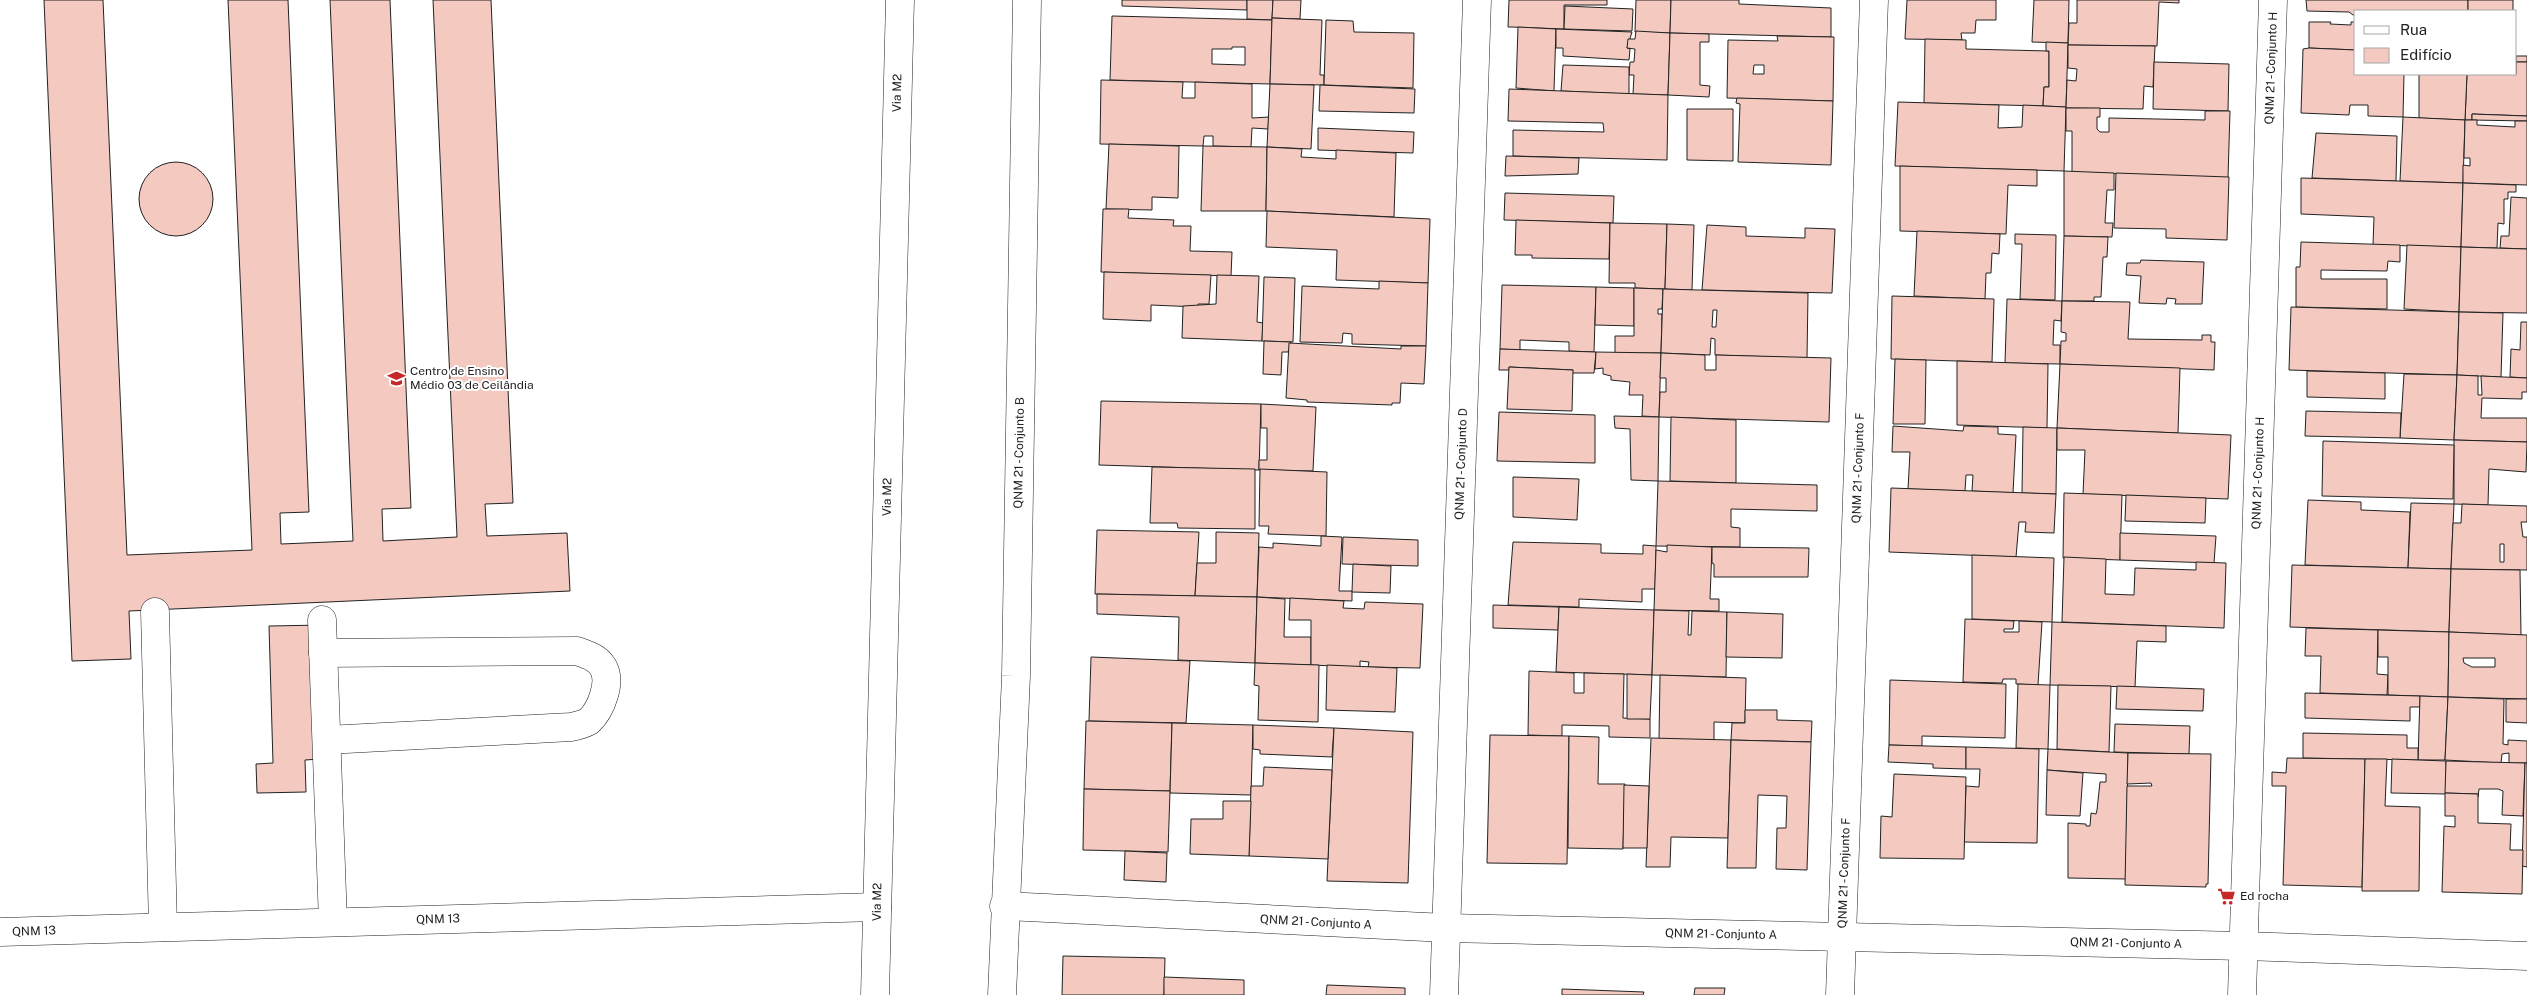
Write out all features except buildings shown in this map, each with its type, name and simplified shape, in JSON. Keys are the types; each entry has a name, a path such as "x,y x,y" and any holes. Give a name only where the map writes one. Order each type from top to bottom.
{"street":[{"name":"Via M2","path":"874,995 900,0"},
{"name":"QNM 21 - Conjunto B","path":"1004,906 1016,676 1027,0"},
{"name":"QNM 21 - Conjunto D","path":"1444,995 1477,0"},
{"name":"QNM 21 - Conjunto F","path":"1840,995 1874,0"},
{"name":"QNM 21 - Conjunto H","path":"2242,995 2273,0"},
{"path":"155,612 163,927"},
{"path":"322,620 333,922"},
{"path":"323,653 577,651 593,657 604,668 606,686 599,707 588,722 571,728 327,740"},
{"name":"QNM 21 - Conjunto A","path":"1004,906 1446,928 2243,946 2527,956"},
{"path":"1002,995 1004,906"},
{"name":"QNM 13","path":"0,932 877,907"}],"place":[{"name":"Centro de Ensino Médio 03 de Ceilândia","path":"396,378"},
{"name":"Ed rocha","path":"2226,896"}]}
